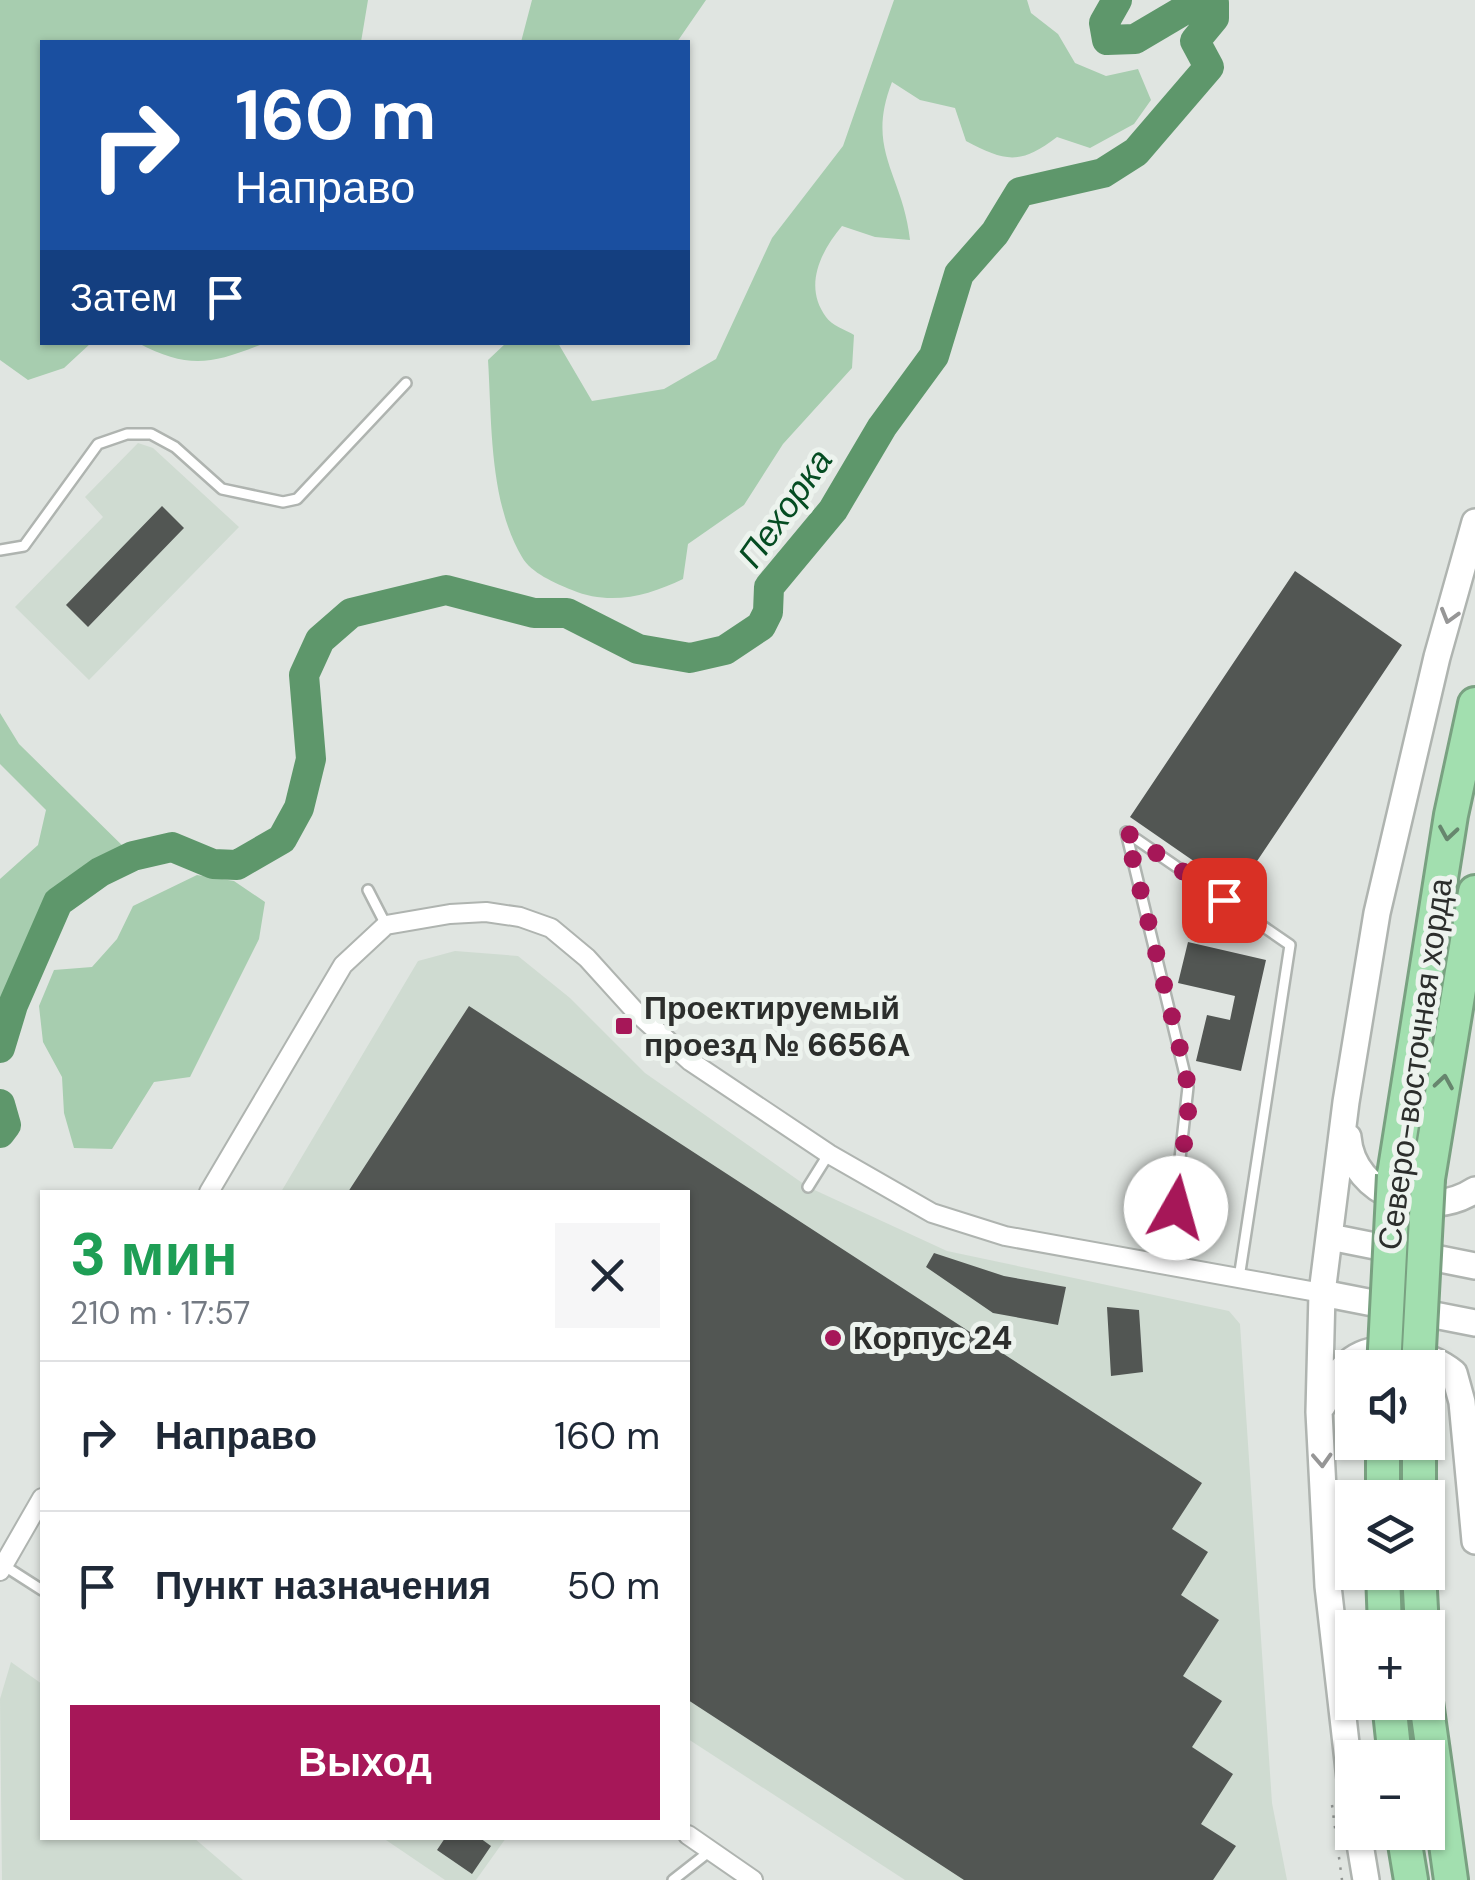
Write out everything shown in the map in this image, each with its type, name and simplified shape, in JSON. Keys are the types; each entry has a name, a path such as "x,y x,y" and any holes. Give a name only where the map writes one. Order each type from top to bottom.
{"highway":[{"name":"Северо-восточная хорда","path":"1385,1350 1394,1176 1451,816 1475,704"},
{"name":"Северо-восточная хорда","path":"1419,1350 1428,1178 1475,892"},
{"path":"1429,1720 1451,1880"},
{"path":"1406,1850 1411,1880"}],"street":[{"path":"1346,1740 1328,1586 1319,1412 1322,1293 1346,1102 1377,912 1475,522"},
{"path":"210,1190 342,965 386,925 486,912 520,917 551,928 587,958 690,1062 829,1154 932,1213 1005,1236 1475,1323"},
{"path":"1346,1102 1349,1149 1358,1174 1370,1187 1383,1194 1442,1204 1475,1190"},
{"path":"1330,1237 1475,1266"},
{"path":"1319,1412 1342,1368 1363,1354 1377,1350 1438,1360 1454,1373 1462,1402 1474,1494"},
{"path":"1475,1464 1475,1541"},
{"path":"2,1568 40,1502"},
{"path":"690,1836 753,1880"},
{"path":"1361,1850 1366,1880"}],"lane":[{"path":"0,550 24,546 98,444 128,434 151,434 175,447 222,488 283,502 297,498 406,382"},
{"path":"1168,1266 1188,1087 1126,832 1290,946 1239,1278"},
{"path":"368,890 386,925"},
{"path":"808,1187 829,1154"},
{"path":"2,1568 40,1589"},
{"path":"673,1880 711,1850"}],"shaded area":[{"path":"138,443 153,448 239,527 89,680 15,607 103,517 85,497"},
{"name":"Корпус 24","path":"455,951 518,956 570,998 645,1073 808,1187 947,1251 1229,1311 1240,1324 1272,1803 1287,1880 905,1880 690,1740 690,1190 282,1190 418,961"},
{"path":"11,1662 40,1683 40,1840 196,1840 243,1880 2,1880 0,1699"},
{"path":"386,1840 505,1840 476,1880 445,1880"}],"green space":[{"path":"0,0 368,0 361,40 40,40 40,345 89,345 64,368 28,380 0,360"},
{"path":"532,0 706,0 678,40 522,40"},
{"path":"894,0 1027,0 1031,13 1058,34 1075,63 1106,76 1138,69 1151,100 1134,124 1090,148 1057,137 1033,152 1013,157 966,141 955,108 920,100 892,82 882,127 884,145 910,240 875,237 842,226 827,246 815,281 819,305 826,317 854,335 852,368 783,444 744,505 688,544 683,579 643,594 600,597 565,587 531,568 511,535 498,487 488,360 504,345 559,345 592,401 664,389 716,359 772,238 843,146"},
{"path":"142,345 260,345 201,361 156,352"},
{"path":"0,713 19,744 133,856 84,881 59,901 34,949 0,1048 0,879 38,845 46,810 0,764"},
{"path":"197,875 234,881 265,902 259,939 190,1077 154,1082 112,1149 74,1148 64,1113 62,1077 43,1042 39,1006 54,970 92,967 117,939 133,906"}],"building":[{"path":"162,506 184,528 88,627 66,605"},
{"path":"1295,571 1402,645 1237,891 1130,817"},
{"path":"1188,942 1266,960 1241,1071 1196,1061 1207,1015 1230,1020 1235,996 1178,983"},
{"name":"Корпус 24","path":"469,1006 1202,1483 1172,1529 1208,1552 1181,1595 1219,1620 1183,1676 1222,1701 1192,1747 1233,1774 1201,1824 1236,1846 1213,1880 964,1880 690,1701 690,1190 349,1190"},
{"path":"934,1253 1004,1276 1066,1287 1058,1325 993,1313 926,1267"},
{"path":"1107,1307 1139,1310 1143,1372 1111,1376"},
{"path":"444,1840 483,1840 491,1846 472,1874 437,1850"}],"waterway":[{"name":"Пехорка","path":"1117,0 1104,23 1107,40 1135,39 1201,0"},
{"name":"Пехорка","path":"0,1048 13,1005 58,902 100,872 133,856 172,847 213,864 237,865 282,839 299,808 311,759 304,675 320,640 351,613 446,590 534,613 567,613 638,649 690,658 725,650 761,626 768,612 769,587 833,510 882,427 934,356 959,274 995,233 1020,192 1103,173 1136,152 1209,67 1195,41 1214,18 1214,3 1202,0"},
{"name":"Пехорка","path":"0,1104 6,1125 0,1133"}],"place":[{"name":"Проектируемый проезд № 6656А","path":"624,1026"},
{"name":"Корпус 24","path":"833,1338"}],"route":[{"path":"1176,1208 1189,1104 1186,1073 1126,832 1224,900"}]}
